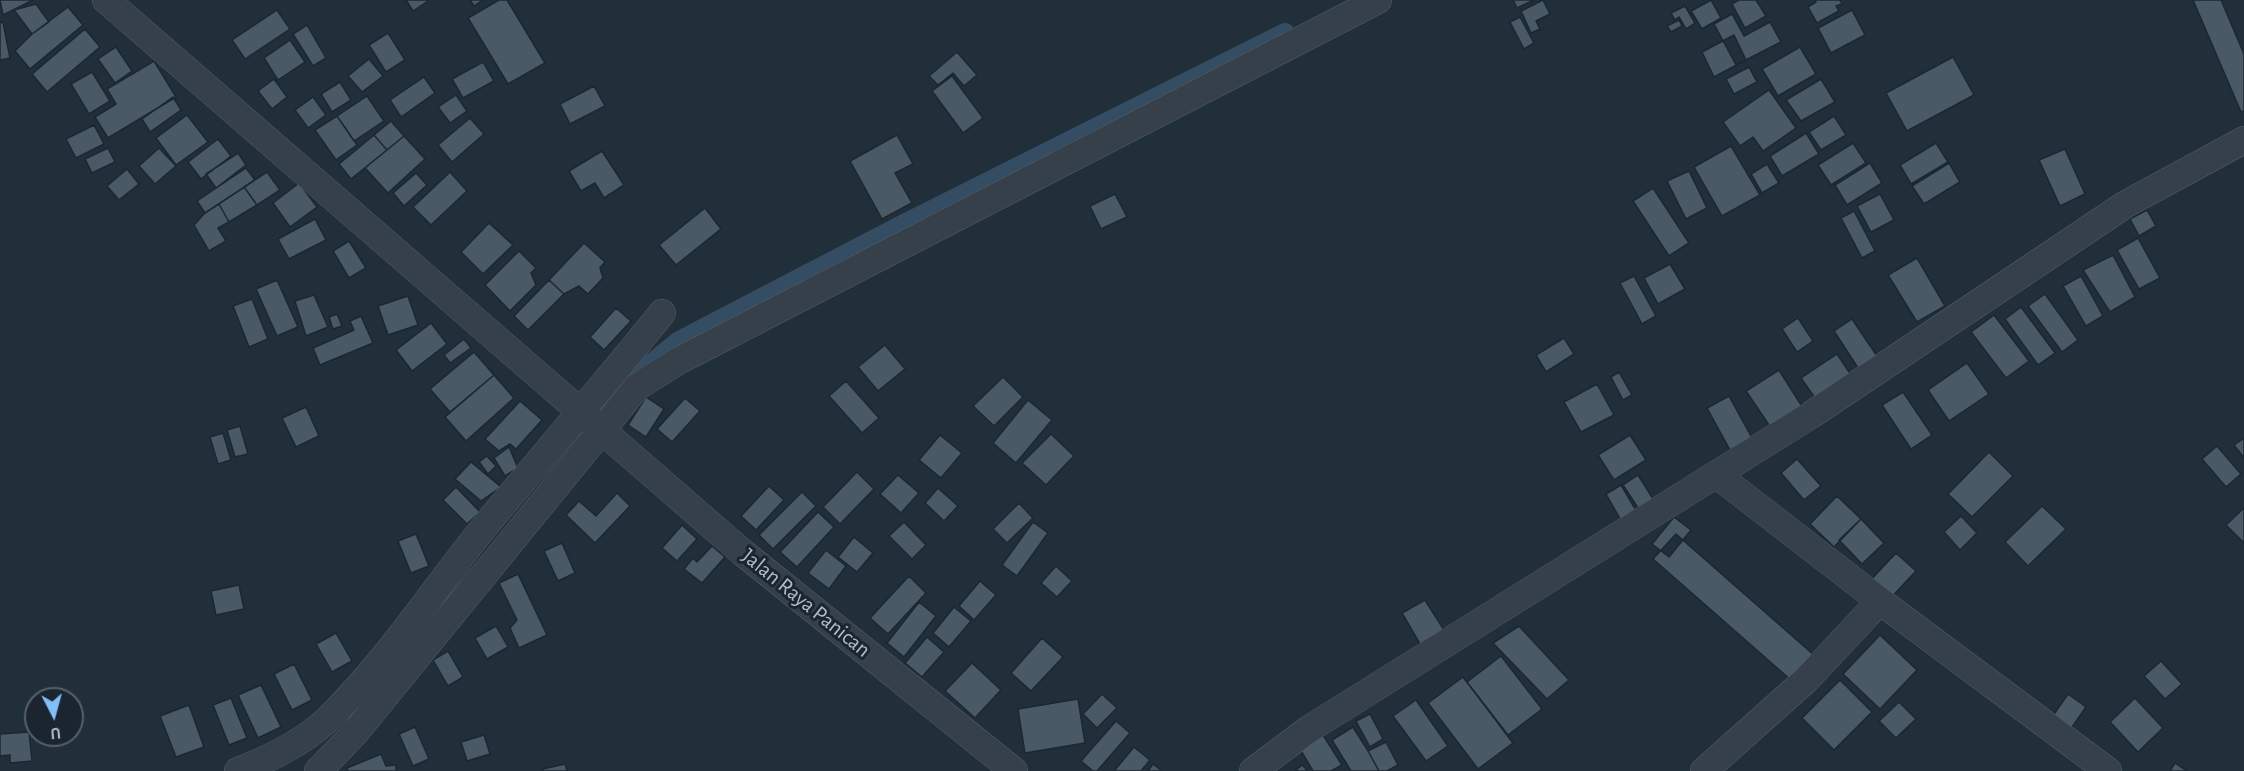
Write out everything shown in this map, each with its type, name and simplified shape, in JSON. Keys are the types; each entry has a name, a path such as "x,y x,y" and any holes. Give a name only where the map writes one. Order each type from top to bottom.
{"street":[{"name":"Jalan Raya Panican","path":"106,0 742,552 1014,771"},
{"path":"318,771 355,733 637,387 680,360 1378,0"},
{"path":"1253,771 1309,729 1718,475 2126,204 2244,140"},
{"path":"238,771 265,760 301,739 327,720 368,675 485,526 583,412 662,313"},
{"path":"1718,475 1880,601 2108,771"},
{"path":"1704,771 1807,679 1880,601"}],"building":[{"path":"0,0 33,0 3,15"},
{"path":"406,0 428,0 428,1 413,11"},
{"path":"470,0 483,0 474,6"},
{"path":"499,0 507,0 545,63 508,84 468,18"},
{"path":"1513,0 1534,0 1517,8"},
{"path":"1543,0 1550,14 1536,21 1540,29 1531,33 1521,11"},
{"path":"1711,0 1721,18 1702,29 1691,11"},
{"path":"1739,0 1756,0 1766,16 1745,28 1732,4"},
{"path":"1815,0 1840,0 1842,4 1836,6 1839,11 1817,23 1808,7 1816,2"},
{"path":"2193,0 2221,0 2244,54 2244,111 2241,112"},
{"path":"36,4 49,22 32,34 14,10"},
{"path":"1685,6 1695,23 1686,29 1679,17 1675,20 1671,13"},
{"path":"68,7 83,25 30,69 15,51 32,34"},
{"path":"277,10 290,29 245,59 232,40"},
{"path":"1852,10 1865,35 1831,53 1818,28"},
{"path":"1732,14 1744,36 1770,22 1781,42 1736,65 1714,24"},
{"path":"1520,17 1534,43 1524,49 1510,22"},
{"path":"1679,20 1682,26 1671,32 1667,26"},
{"path":"3,22 10,58 0,60 0,23"},
{"path":"307,25 326,58 313,66 293,34"},
{"path":"85,29 100,47 47,92 32,74"},
{"path":"388,33 405,60 386,72 369,45"},
{"path":"1734,35 1746,60 1714,77 1702,52"},
{"path":"290,40 305,62 278,80 264,58"},
{"path":"116,47 132,71 115,83 98,59"},
{"path":"1800,47 1816,74 1778,96 1762,69"},
{"path":"957,52 977,75 964,86 953,73 938,85 929,76"},
{"path":"1953,57 1974,95 1907,131 1886,93"},
{"path":"369,59 383,76 362,92 348,76"},
{"path":"154,61 176,97 108,138 95,117 116,104 107,89"},
{"path":"483,62 494,81 463,98 452,79"},
{"path":"1749,67 1757,82 1734,94 1726,79"},
{"path":"92,72 110,101 89,114 71,84"},
{"path":"952,76 983,118 963,133 932,91"},
{"path":"424,77 435,93 401,117 390,100"},
{"path":"274,79 287,97 272,109 258,91"},
{"path":"1821,79 1835,102 1801,121 1786,100"},
{"path":"340,82 351,100 332,112 321,94"},
{"path":"594,86 605,106 570,124 560,104"},
{"path":"1769,90 1796,128 1763,151 1753,137 1740,146 1723,122"},
{"path":"456,95 467,111 450,123 438,107"},
{"path":"367,96 384,121 354,141 337,116"},
{"path":"173,97 181,110 150,132 142,119"},
{"path":"313,97 326,115 308,128 295,110"},
{"path":"187,115 208,142 176,165 156,138"},
{"path":"337,116 357,145 336,160 315,130"},
{"path":"1834,116 1846,135 1821,150 1809,132"},
{"path":"470,118 484,134 452,162 438,145"},
{"path":"391,121 404,136 387,150 374,135"},
{"path":"94,125 104,144 76,158 66,139"},
{"path":"1806,133 1819,154 1782,176 1770,156"},
{"path":"374,135 387,150 351,179 339,164"},
{"path":"897,135 913,164 895,173 912,203 882,219 850,161"},
{"path":"404,136 425,159 388,193 365,168"},
{"path":"218,139 231,156 201,179 188,162"},
{"path":"1853,143 1866,163 1831,185 1818,165"},
{"path":"1936,143 1948,162 1911,184 1900,165"},
{"path":"1731,146 1760,195 1722,216 1694,167"},
{"path":"108,148 115,162 92,173 85,159"},
{"path":"159,148 176,166 155,184 139,166"},
{"path":"2065,149 2085,194 2060,206 2039,160"},
{"path":"602,151 624,185 604,198 595,183 581,191 569,171"},
{"path":"238,153 246,165 216,188 206,174"},
{"path":"1870,163 1882,183 1847,205 1835,185"},
{"path":"1949,163 1960,182 1924,204 1912,186"},
{"path":"1767,164 1779,183 1762,193 1751,174"},
{"path":"246,168 255,180 205,213 197,201"},
{"path":"127,169 139,184 119,200 107,186"},
{"path":"1689,171 1707,208 1686,219 1667,181"},
{"path":"267,172 280,190 257,205 244,187"},
{"path":"450,172 467,191 431,225 413,207"},
{"path":"416,173 427,185 404,206 393,193"},
{"path":"299,183 317,207 290,227 273,203"},
{"path":"244,187 257,205 229,222 219,204"},
{"path":"1653,188 1689,243 1669,256 1633,201"},
{"path":"1115,194 1127,217 1101,229 1090,206"},
{"path":"1880,194 1894,220 1871,232 1857,206"},
{"path":"219,204 229,222 218,228 226,241 209,251 194,225 205,213"},
{"path":"705,208 721,229 676,265 659,245"},
{"path":"2147,210 2156,226 2139,236 2130,219"},
{"path":"1854,211 1875,251 1862,258 1841,218"},
{"path":"315,219 326,240 289,259 278,239"},
{"path":"489,223 513,245 483,274 461,252"},
{"path":"2138,238 2160,278 2139,289 2117,250"},
{"path":"349,241 366,268 349,278 333,251"},
{"path":"584,243 605,262 600,268 603,278 588,294 579,286 564,294 549,280"},
{"path":"519,251 536,268 531,273 536,285 510,311 485,285"},
{"path":"2113,255 2135,297 2110,312 2083,270"},
{"path":"1917,258 1945,306 1917,322 1888,275"},
{"path":"1670,264 1685,289 1658,304 1644,278"},
{"path":"1634,276 1656,316 1642,324 1620,283"},
{"path":"2081,276 2103,316 2086,326 2063,286"},
{"path":"277,280 298,327 277,336 256,289"},
{"path":"549,280 564,294 528,330 514,316"},
{"path":"2045,294 2078,340 2062,352 2028,306"},
{"path":"314,295 328,327 306,336 295,301"},
{"path":"408,296 418,325 388,335 378,306"},
{"path":"252,299 268,339 249,347 233,306"},
{"path":"2021,307 2055,353 2038,365 2005,319"},
{"path":"616,308 631,321 604,350 590,337"},
{"path":"337,314 342,326 333,329 329,317"},
{"path":"1994,315 2029,361 2006,378 1971,332"},
{"path":"361,316 373,343 320,365 313,348 354,330 350,321"},
{"path":"1798,318 1813,341 1797,352 1782,329"},
{"path":"1852,319 1877,356 1858,368 1834,331"},
{"path":"431,323 447,344 412,371 396,350"},
{"path":"1564,338 1574,354 1546,372 1536,355"},
{"path":"464,339 471,348 450,363 444,355"},
{"path":"885,345 905,369 878,391 858,367"},
{"path":"474,352 494,375 450,412 430,389"},
{"path":"1837,354 1851,375 1815,398 1801,378"},
{"path":"1967,363 1989,394 1949,421 1928,390"},
{"path":"1779,370 1803,408 1771,428 1746,391"},
{"path":"1619,372 1632,395 1623,400 1611,377"},
{"path":"494,375 514,398 466,441 445,417"},
{"path":"1003,377 1023,397 994,426 973,406"},
{"path":"846,381 879,418 862,433 829,396"},
{"path":"1597,384 1614,415 1581,432 1564,402"},
{"path":"1903,392 1932,435 1911,449 1882,405"},
{"path":"1729,396 1752,438 1730,450 1707,408"},
{"path":"646,397 664,409 646,437 628,425"},
{"path":"685,398 700,411 672,442 657,429"},
{"path":"1028,400 1052,420 1016,463 993,443"},
{"path":"520,401 542,420 516,449 510,444 499,451 485,439"},
{"path":"306,407 319,436 296,447 282,418"},
{"path":"240,426 248,454 235,457 227,430"},
{"path":"223,433 231,460 218,464 210,437"},
{"path":"1051,434 1074,456 1046,485 1022,463"},
{"path":"940,435 962,453 941,478 919,460"},
{"path":"1630,435 1646,460 1614,480 1598,455"},
{"path":"2244,438 2244,458 2234,445"},
{"path":"2217,446 2241,474 2226,487 2202,459"},
{"path":"509,447 518,468 505,476 494,458"},
{"path":"1989,452 2013,476 1972,517 1948,494"},
{"path":"487,456 496,466 488,474 479,462"},
{"path":"1797,459 1821,486 1804,500 1781,473"},
{"path":"471,462 501,487 481,501 455,479"},
{"path":"857,472 874,489 840,524 823,507"},
{"path":"898,475 919,493 901,513 880,494"},
{"path":"1638,475 1655,502 1640,511 1623,485"},
{"path":"1621,485 1637,512 1622,522 1606,494"},
{"path":"769,486 784,500 756,530 741,516"},
{"path":"456,487 480,512 467,524 443,500"},
{"path":"938,488 958,506 944,521 925,503"},
{"path":"802,492 816,506 773,549 759,535"},
{"path":"617,493 630,506 595,543 566,515 579,501 596,516"},
{"path":"1837,496 1861,519 1834,547 1810,524"},
{"path":"1019,503 1033,518 1007,543 993,529"},
{"path":"2042,506 2066,529 2028,566 2005,542"},
{"path":"2244,508 2244,543 2226,525"},
{"path":"818,512 834,527 797,567 780,552"},
{"path":"1961,516 1977,533 1960,550 1944,532"},
{"path":"1674,517 1691,530 1669,557 1652,544"},
{"path":"1861,519 1884,543 1862,564 1839,540"},
{"path":"904,522 926,545 912,559 889,536"},
{"path":"1033,522 1048,533 1017,576 1002,565"},
{"path":"682,525 697,539 677,561 662,548"},
{"path":"416,534 429,566 411,573 398,541"},
{"path":"1676,534 1815,656 1792,681 1653,559"},
{"path":"854,537 873,553 857,572 838,557"},
{"path":"562,543 575,573 558,581 544,551"},
{"path":"712,546 725,557 702,583 684,569 693,558 697,562"},
{"path":"826,550 846,566 829,589 808,573"},
{"path":"1896,553 1916,571 1887,602 1867,584"},
{"path":"1056,566 1072,581 1057,597 1041,583"},
{"path":"518,574 547,635 519,648 510,628 517,620 499,583"},
{"path":"909,576 926,593 888,634 870,618"},
{"path":"980,581 996,595 974,620 959,606"},
{"path":"239,585 244,609 216,615 211,591"},
{"path":"1425,600 1444,630 1420,644 1402,613"},
{"path":"919,602 936,616 904,657 887,643"},
{"path":"954,607 971,621 949,647 933,633"},
{"path":"496,626 508,647 487,659 475,638"},
{"path":"1519,626 1569,680 1547,699 1493,643"},
{"path":"336,633 352,661 332,672 316,644"},
{"path":"1880,635 1917,670 1880,709 1843,674"},
{"path":"927,637 944,652 922,677 905,663"},
{"path":"1042,638 1063,657 1031,691 1011,673"},
{"path":"448,651 463,677 448,686 433,660"},
{"path":"1501,656 1542,709 1508,735 1467,682"},
{"path":"2161,661 2182,684 2165,699 2144,676"},
{"path":"972,663 1001,690 975,718 945,691"},
{"path":"294,664 312,700 292,710 274,674"},
{"path":"1463,677 1513,743 1478,769 1428,703"},
{"path":"1840,680 1872,712 1834,750 1802,718"},
{"path":"261,685 281,727 258,738 238,695"},
{"path":"1102,694 1117,708 1097,728 1083,714"},
{"path":"2068,694 2086,707 2070,730 2052,717"},
{"path":"231,698 247,738 229,745 213,705"},
{"path":"2135,698 2163,728 2138,752 2110,722"},
{"path":"1078,699 1085,743 1025,753 1018,709"},
{"path":"1416,700 1448,746 1426,761 1393,716"},
{"path":"1899,702 1916,719 1896,738 1879,721"},
{"path":"189,705 204,747 176,757 160,716"},
{"path":"1370,714 1383,739 1370,747 1356,721"},
{"path":"1116,721 1130,733 1097,771 1093,771 1081,761"},
{"path":"415,727 429,759 413,766 399,734"},
{"path":"1353,727 1379,771 1351,771 1332,740"},
{"path":"24,732 24,747 31,747 32,761 10,763 10,755 0,756 0,734"},
{"path":"484,735 490,754 467,761 461,742"},
{"path":"1323,735 1342,765 1331,771 1313,771 1300,749"},
{"path":"1386,742 1398,765 1387,771 1379,771 1368,751"},
{"path":"1134,747 1150,760 1141,771 1114,771"},
{"path":"381,754 386,766 396,765 396,771 348,771 347,768"},
{"path":"2175,763 2187,771 2170,771"},
{"path":"565,764 567,771 543,771 543,769"},
{"path":"1153,764 1162,771 1148,771"},
{"path":"1302,765 1308,771 1295,771"}],"waterway":[{"path":"640,373 679,341 898,227 1285,33"}]}
